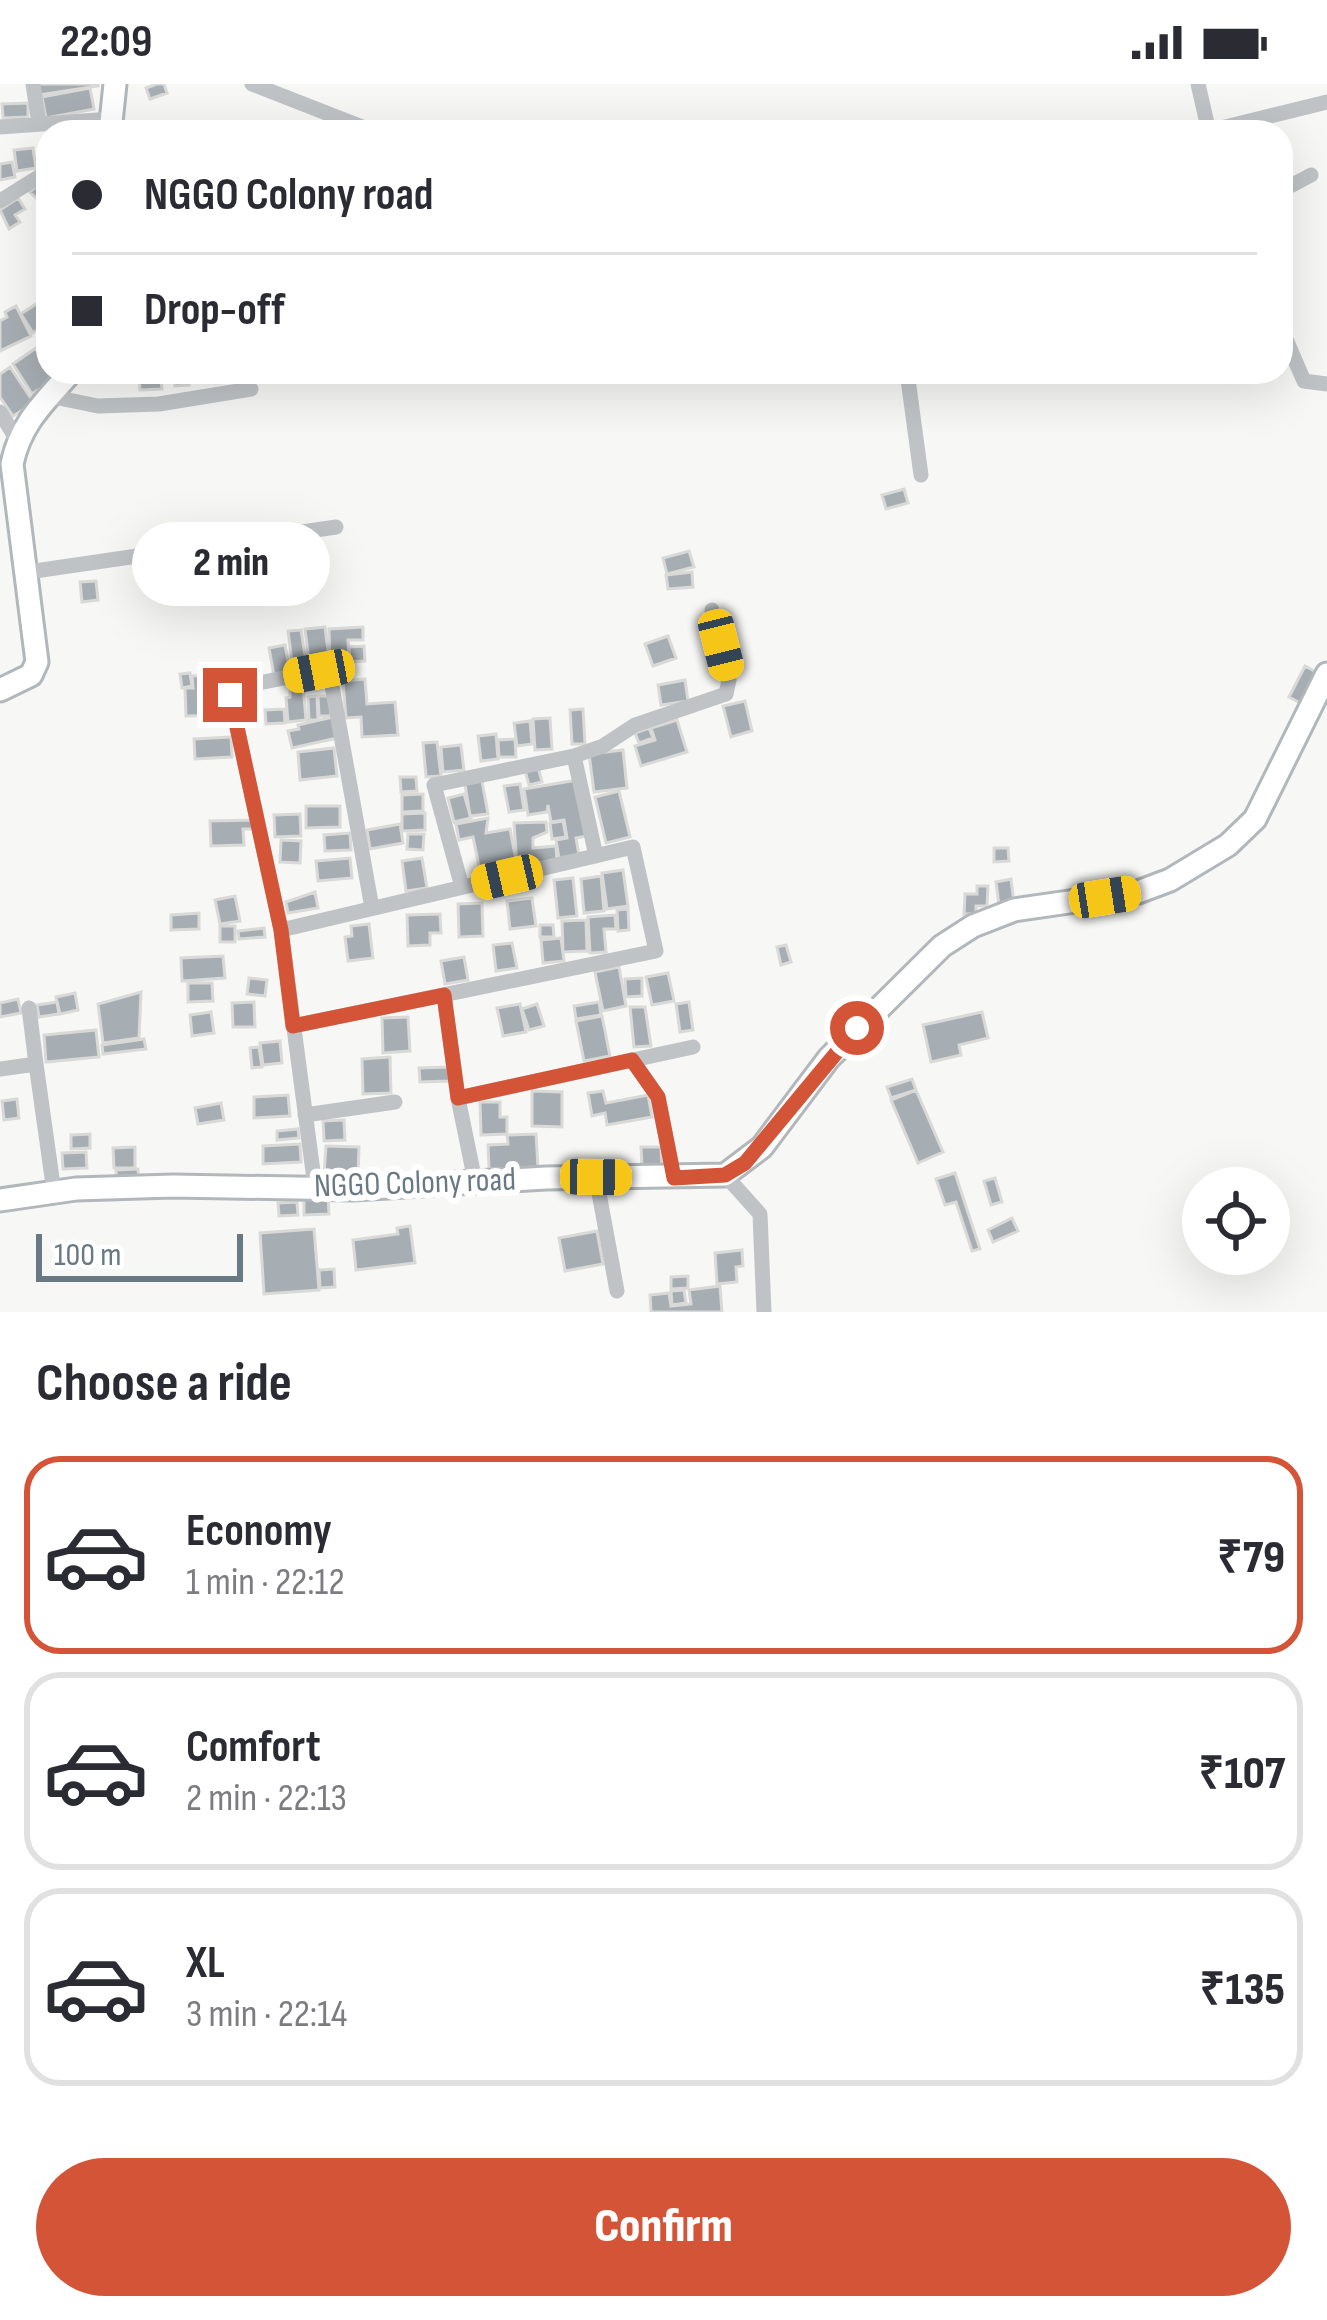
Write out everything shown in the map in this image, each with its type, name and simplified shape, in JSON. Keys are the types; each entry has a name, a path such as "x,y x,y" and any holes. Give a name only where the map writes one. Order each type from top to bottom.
{"street":[{"path":"33,84 39,120"},
{"path":"111,120 115,84"},
{"path":"253,84 344,120"},
{"path":"1198,84 1206,120"},
{"path":"1254,120 1327,102"},
{"path":"0,127 36,124"},
{"path":"1293,185 1311,176"},
{"path":"0,201 36,178"},
{"path":"1293,356 1304,381 1327,384"},
{"path":"0,690 31,675 38,662 12,464 17,440 60,384"},
{"path":"909,384 921,475"},
{"path":"49,396 98,406 159,404 251,389"},
{"path":"0,412 17,440"},
{"path":"28,572 335,527"},
{"path":"462,887 434,785 574,756 603,746 635,725 726,694 729,680 712,610"},
{"path":"315,1187 281,930 230,695 233,688 319,671 331,680 372,908"},
{"path":"764,1312 760,1214 725,1175 762,1147 829,1058 942,946 973,926 1014,910 1138,892 1170,880 1228,845 1255,819 1327,674"},
{"path":"574,756 596,856"},
{"path":"281,930 633,847 656,951 293,1026"},
{"path":"444,995 475,1181"},
{"path":"29,1008 54,1192"},
{"path":"458,1098 693,1047"},
{"path":"632,1060 658,1097 674,1178"},
{"path":"0,1069 36,1064"},
{"path":"305,1115 395,1102"},
{"name":"NGGO Colony road","path":"0,1200 54,1192 173,1186 353,1189 725,1175"},
{"path":"596,1177 617,1291"}],"building":[{"path":"37,84 98,84 98,86 39,95"},
{"path":"164,84 167,93 150,99 146,88"},
{"path":"90,88 94,109 46,118 42,97"},
{"path":"28,103 28,117 3,118 2,104"},
{"path":"33,148 36,168 17,171 14,150"},
{"path":"12,162 15,177 0,180 0,164"},
{"path":"18,198 25,209 15,215 20,222 9,229 0,210"},
{"path":"36,304 36,331 33,333 21,314"},
{"path":"16,306 31,336 0,351 0,321"},
{"path":"36,348 36,384 47,384 32,394 13,364"},
{"path":"10,367 34,403 13,416 0,397 0,374"},
{"path":"140,384 161,384 162,389 140,390"},
{"path":"904,489 908,503 886,509 882,495"},
{"path":"689,551 694,567 667,574 663,558"},
{"path":"692,572 693,587 668,589 666,575"},
{"path":"96,581 98,600 82,602 80,582"},
{"path":"325,627 330,667 310,669 305,629"},
{"path":"363,627 363,640 348,640 349,663 330,664 329,629"},
{"path":"301,630 307,668 293,670 288,631"},
{"path":"668,636 676,658 653,666 645,644"},
{"path":"285,645 290,672 274,676 269,648"},
{"path":"364,646 365,661 350,662 349,647"},
{"path":"236,665 255,665 256,677 236,678"},
{"path":"1305,666 1318,673 1302,704 1289,697"},
{"path":"190,673 192,686 182,688 180,674"},
{"path":"223,675 224,715 186,716 185,688 193,688 192,676"},
{"path":"365,679 367,704 395,702 398,735 362,737 361,717 346,718 343,681"},
{"path":"685,680 688,701 661,705 658,685"},
{"path":"303,685 306,720 288,722 290,686"},
{"path":"243,696 260,696 260,710 244,710"},
{"path":"317,696 318,720 309,720 308,697"},
{"path":"318,696 330,696 331,716 319,716"},
{"path":"745,701 752,731 731,737 723,706"},
{"path":"284,709 285,723 266,724 265,710"},
{"path":"583,709 585,744 572,744 570,710"},
{"path":"333,717 337,738 292,748 288,731"},
{"path":"550,718 552,749 535,750 533,719"},
{"path":"677,720 687,752 641,766 635,746 655,740 651,728"},
{"path":"530,721 532,744 517,746 514,723"},
{"path":"649,728 653,738 639,743 635,733"},
{"path":"496,734 498,759 481,761 478,736"},
{"path":"231,737 232,757 195,759 194,739"},
{"path":"515,739 516,757 499,757 498,740"},
{"path":"437,742 441,776 426,777 423,743"},
{"path":"461,745 464,770 443,772 441,747"},
{"path":"334,748 337,776 300,780 298,752"},
{"path":"623,750 627,788 594,792 589,754"},
{"path":"538,767 542,782 529,785 525,771"},
{"path":"400,777 416,777 417,791 401,792"},
{"path":"577,780 587,836 576,838 579,855 559,859 556,840 567,838 564,820 551,822 548,805 547,812 528,815 524,789"},
{"path":"482,781 488,814 470,816 465,784"},
{"path":"520,784 524,810 509,812 504,786"},
{"path":"619,791 630,837 606,843 595,797"},
{"path":"423,794 423,811 402,812 402,795"},
{"path":"464,794 471,818 454,822 448,798"},
{"path":"306,806 340,806 340,827 306,828"},
{"path":"425,813 425,830 402,831 402,814"},
{"path":"300,814 301,836 275,837 274,815"},
{"path":"488,818 486,833 510,829 517,866 481,876 473,837 459,840 456,824"},
{"path":"254,820 254,829 243,829 244,845 211,846 210,821"},
{"path":"563,821 566,837 552,839 550,823"},
{"path":"546,822 547,832 533,838 533,848 556,846 557,863 517,867 514,823"},
{"path":"400,824 403,843 370,849 367,830"},
{"path":"350,833 351,850 325,851 324,835"},
{"path":"408,834 424,834 423,850 407,849"},
{"path":"281,840 301,841 300,863 280,862"},
{"path":"994,848 1008,848 1009,861 994,862"},
{"path":"350,858 352,878 318,881 316,861"},
{"path":"422,858 427,888 406,891 402,861"},
{"path":"623,870 628,906 607,909 602,873"},
{"path":"601,876 604,911 584,913 581,879"},
{"path":"573,878 577,916 558,918 554,880"},
{"path":"1011,879 1014,903 999,905 996,882"},
{"path":"977,886 988,886 987,906 976,906 976,914 964,914 965,894 977,894"},
{"path":"315,892 318,908 288,913 286,902"},
{"path":"235,896 240,921 220,924 215,900"},
{"path":"532,898 536,926 510,929 507,901"},
{"path":"482,903 483,936 459,937 458,904"},
{"path":"628,909 629,930 618,931 617,910"},
{"path":"199,913 199,929 171,930 171,915"},
{"path":"440,914 441,933 430,933 430,945 408,946 407,915"},
{"path":"615,915 616,929 604,929 606,952 590,953 588,917"},
{"path":"586,920 587,951 563,952 562,921"},
{"path":"369,924 373,958 348,961 345,937 352,936 351,926"},
{"path":"540,925 553,925 554,937 540,937"},
{"path":"220,926 235,926 235,942 220,942"},
{"path":"264,928 265,937 239,939 238,931"},
{"path":"561,938 564,961 543,963 541,940"},
{"path":"512,943 517,968 496,971 493,945"},
{"path":"786,945 791,962 781,965 777,947"},
{"path":"223,956 225,978 182,981 181,958"},
{"path":"464,957 468,980 445,984 441,961"},
{"path":"619,967 626,1006 603,1011 595,972"},
{"path":"668,973 674,1001 652,1005 646,977"},
{"path":"249,978 267,980 265,996 247,994"},
{"path":"642,978 642,996 626,997 625,979"},
{"path":"188,983 212,983 213,1001 188,1002"},
{"path":"141,992 139,1038 103,1043 98,1004"},
{"path":"75,993 78,1010 60,1014 56,997"},
{"path":"18,999 21,1013 0,1017 0,1003"},
{"path":"57,1002 59,1014 39,1017 37,1005"},
{"path":"254,1002 255,1027 233,1027 232,1003"},
{"path":"599,1002 601,1015 576,1019 574,1006"},
{"path":"689,1002 693,1030 680,1032 676,1004"},
{"path":"520,1004 526,1032 503,1036 497,1008"},
{"path":"537,1004 544,1026 529,1030 522,1009"},
{"path":"630,1007 645,1007 651,1046 634,1047"},
{"path":"211,1012 214,1033 192,1036 190,1015"},
{"path":"982,1012 988,1038 959,1045 961,1055 931,1062 923,1025"},
{"path":"602,1016 610,1056 584,1061 576,1021"},
{"path":"408,1017 410,1051 383,1053 382,1018"},
{"path":"96,1030 99,1057 46,1062 44,1035"},
{"path":"144,1039 146,1049 103,1054 102,1045"},
{"path":"280,1041 282,1063 263,1065 260,1043"},
{"path":"259,1047 262,1067 252,1068 250,1048"},
{"path":"390,1057 391,1093 363,1094 362,1059"},
{"path":"450,1067 450,1081 420,1082 419,1068"},
{"path":"912,1079 916,1090 891,1098 887,1087"},
{"path":"916,1090 943,1152 918,1163 891,1100"},
{"path":"532,1091 562,1092 562,1127 532,1126"},
{"path":"603,1091 606,1103 648,1095 652,1117 607,1125 605,1113 592,1116 588,1093"},
{"path":"288,1095 290,1116 254,1118 254,1097"},
{"path":"17,1099 19,1118 4,1120 2,1101"},
{"path":"480,1102 500,1102 500,1117 507,1117 507,1134 481,1135"},
{"path":"221,1103 224,1120 198,1124 195,1108"},
{"path":"344,1120 345,1140 324,1141 323,1121"},
{"path":"298,1129 299,1138 277,1140 277,1131"},
{"path":"90,1134 90,1148 71,1149 71,1135"},
{"path":"536,1134 538,1167 489,1169 488,1145 508,1144 507,1135"},
{"path":"300,1144 301,1162 263,1164 263,1146"},
{"path":"326,1146 359,1147 358,1176 324,1175"},
{"path":"135,1147 135,1168 114,1168 113,1148"},
{"path":"641,1147 661,1147 662,1168 642,1169"},
{"path":"86,1152 87,1168 63,1169 62,1153"},
{"path":"138,1169 139,1182 117,1183 116,1170"},
{"path":"955,1173 980,1249 972,1251 956,1202 945,1205 936,1179"},
{"path":"995,1178 1002,1202 991,1205 984,1181"},
{"path":"328,1194 329,1214 304,1215 304,1195"},
{"path":"297,1202 298,1215 279,1216 278,1203"},
{"path":"1012,1218 1018,1231 993,1242 988,1230"},
{"path":"410,1226 415,1263 356,1270 353,1240 398,1234 397,1228"},
{"path":"314,1229 319,1290 264,1294 260,1233"},
{"path":"597,1231 603,1264 565,1271 559,1238"},
{"path":"742,1250 737,1282 717,1284 715,1253"},
{"path":"334,1269 335,1287 320,1288 319,1270"},
{"path":"688,1276 688,1288 671,1289 671,1277"},
{"path":"720,1286 722,1312 651,1312 650,1295 669,1293 671,1306 691,1304 689,1290"},
{"path":"684,1290 686,1303 672,1305 671,1291"}],"route":[{"path":"230,695 281,930 293,1026 444,995 458,1098 632,1060 658,1097 674,1178 725,1175 745,1163 857,1028"}]}
